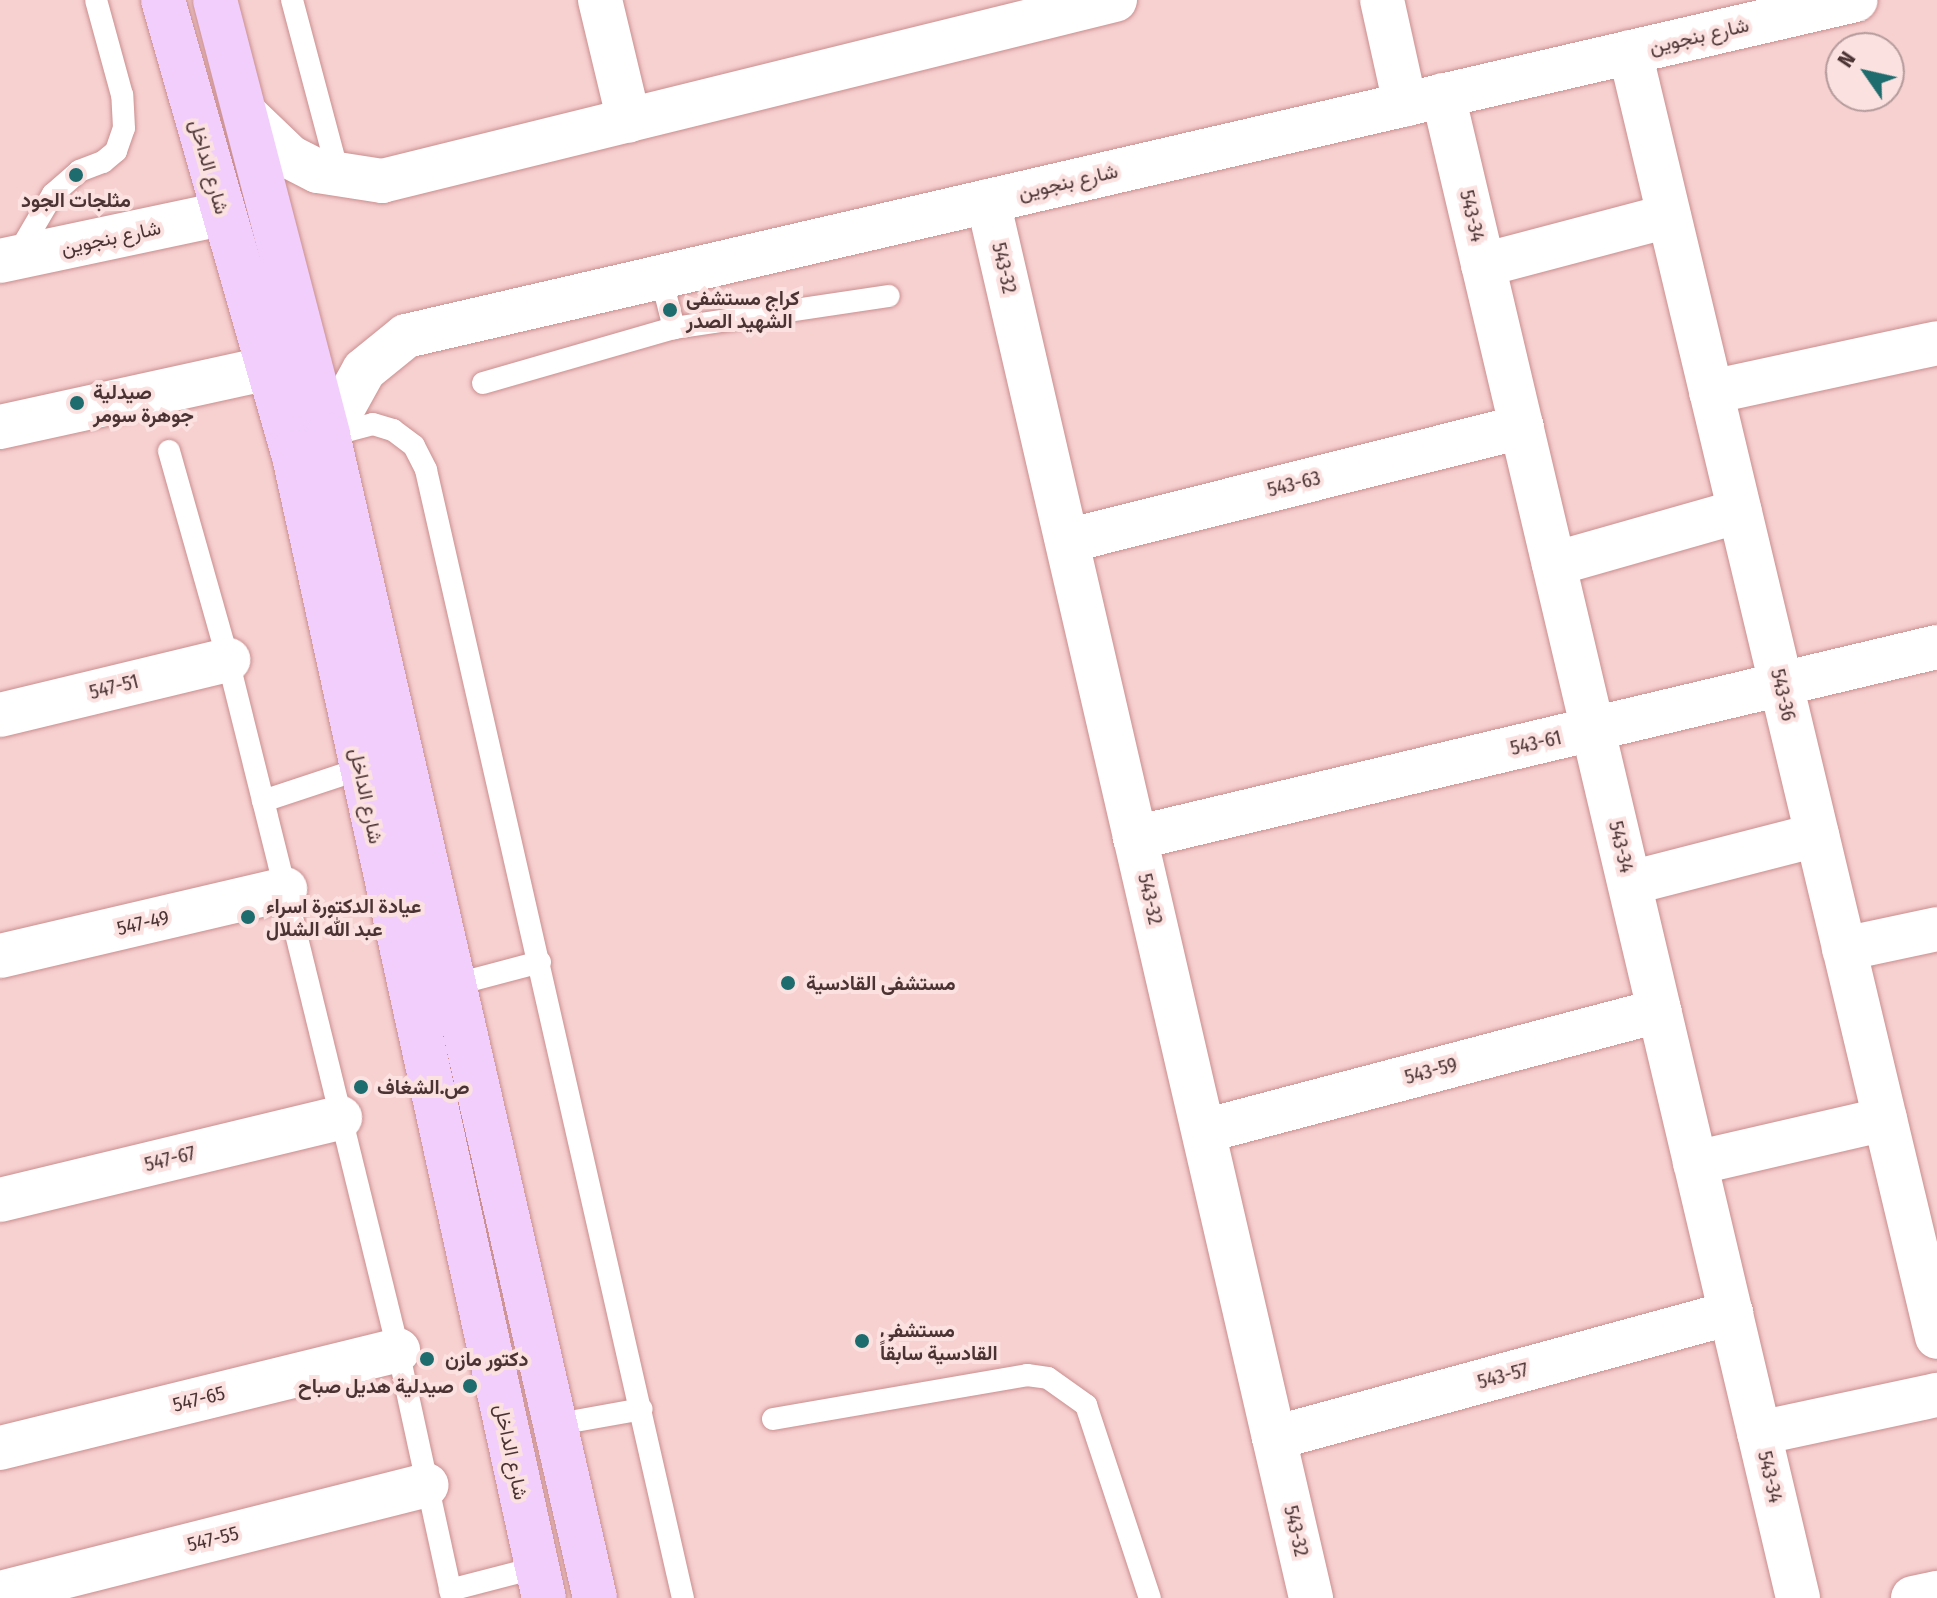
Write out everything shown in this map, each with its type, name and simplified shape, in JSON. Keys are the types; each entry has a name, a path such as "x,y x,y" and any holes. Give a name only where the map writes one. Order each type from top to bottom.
{"main road":[{"name":"شارع الداخل","path":"163,0 222,214 293,452 540,1583"},
{"path":"215,0 328,435 595,1598"}],"street":[{"path":"600,0 629,121"},
{"path":"246,115 290,157 339,177 382,181 1115,0"},
{"name":"543-34","path":"1382,0 1424,100 1483,265 1798,1598"},
{"name":"شارع بنجوين","path":"328,435 364,370 406,336 1856,0"},
{"name":"543-36","path":"1630,52 1885,1119 1930,1279 1937,1337"},
{"name":"543-32","path":"988,201 1311,1598"},
{"name":"شارع بنجوين","path":"8,260 222,214"},
{"path":"1483,265 1669,216"},
{"path":"1711,392 1937,343"},
{"path":"0,427 268,368"},
{"name":"543-63","path":"1067,541 1522,427"},
{"path":"1554,564 1740,511"},
{"name":"543-61","path":"1135,838 1937,647"},
{"name":"547-51","path":"0,715 228,660"},
{"path":"1630,883 1817,835"},
{"name":"547-49","path":"0,956 285,889"},
{"path":"1844,949 1937,929"},
{"name":"543-59","path":"1204,1131 1659,1011"},
{"name":"547-67","path":"0,1200 340,1118"},
{"path":"1695,1163 1885,1119"},
{"name":"543-57","path":"1274,1438 1731,1313"},
{"name":"547-65","path":"0,1448 398,1350"},
{"path":"1759,1433 1937,1395"},
{"name":"547-55","path":"0,1593 427,1485"},
{"path":"1913,1598 1937,1593"}],"lane":[{"path":"8,260 53,194 79,171 103,162 116,151 124,128 122,95 96,0"},
{"path":"292,0 339,177"},
{"path":"661,277 674,328"},
{"path":"483,383 674,328 889,296"},
{"path":"328,435 373,424 393,430 414,446 426,470 683,1598"},
{"path":"169,451 228,660 285,889 398,1350 451,1594 540,1583"},
{"path":"263,801 360,769"},
{"path":"453,985 540,962"},
{"path":"773,1419 1027,1375 1048,1378 1086,1405 1150,1598"},
{"path":"553,1425 642,1409"}],"place":[{"name":"مثلجات الجود","path":"76,175"},
{"name":"كراج مستشفى الشهيد الصدر","path":"670,310"},
{"name":"صيدلية جوهرة سومر","path":"77,403"},
{"name":"عيادة الدكتورة اسراء عبد الله الشلال","path":"248,917"},
{"name":"مستشفى القادسية","path":"788,983"},
{"name":"ص.الشغاف","path":"361,1087"},
{"name":"مستشفى القادسية سابقاً","path":"862,1341"},
{"name":"دكتور مازن","path":"427,1359"},
{"name":"صيدلية هديل صباح","path":"470,1386"}]}
